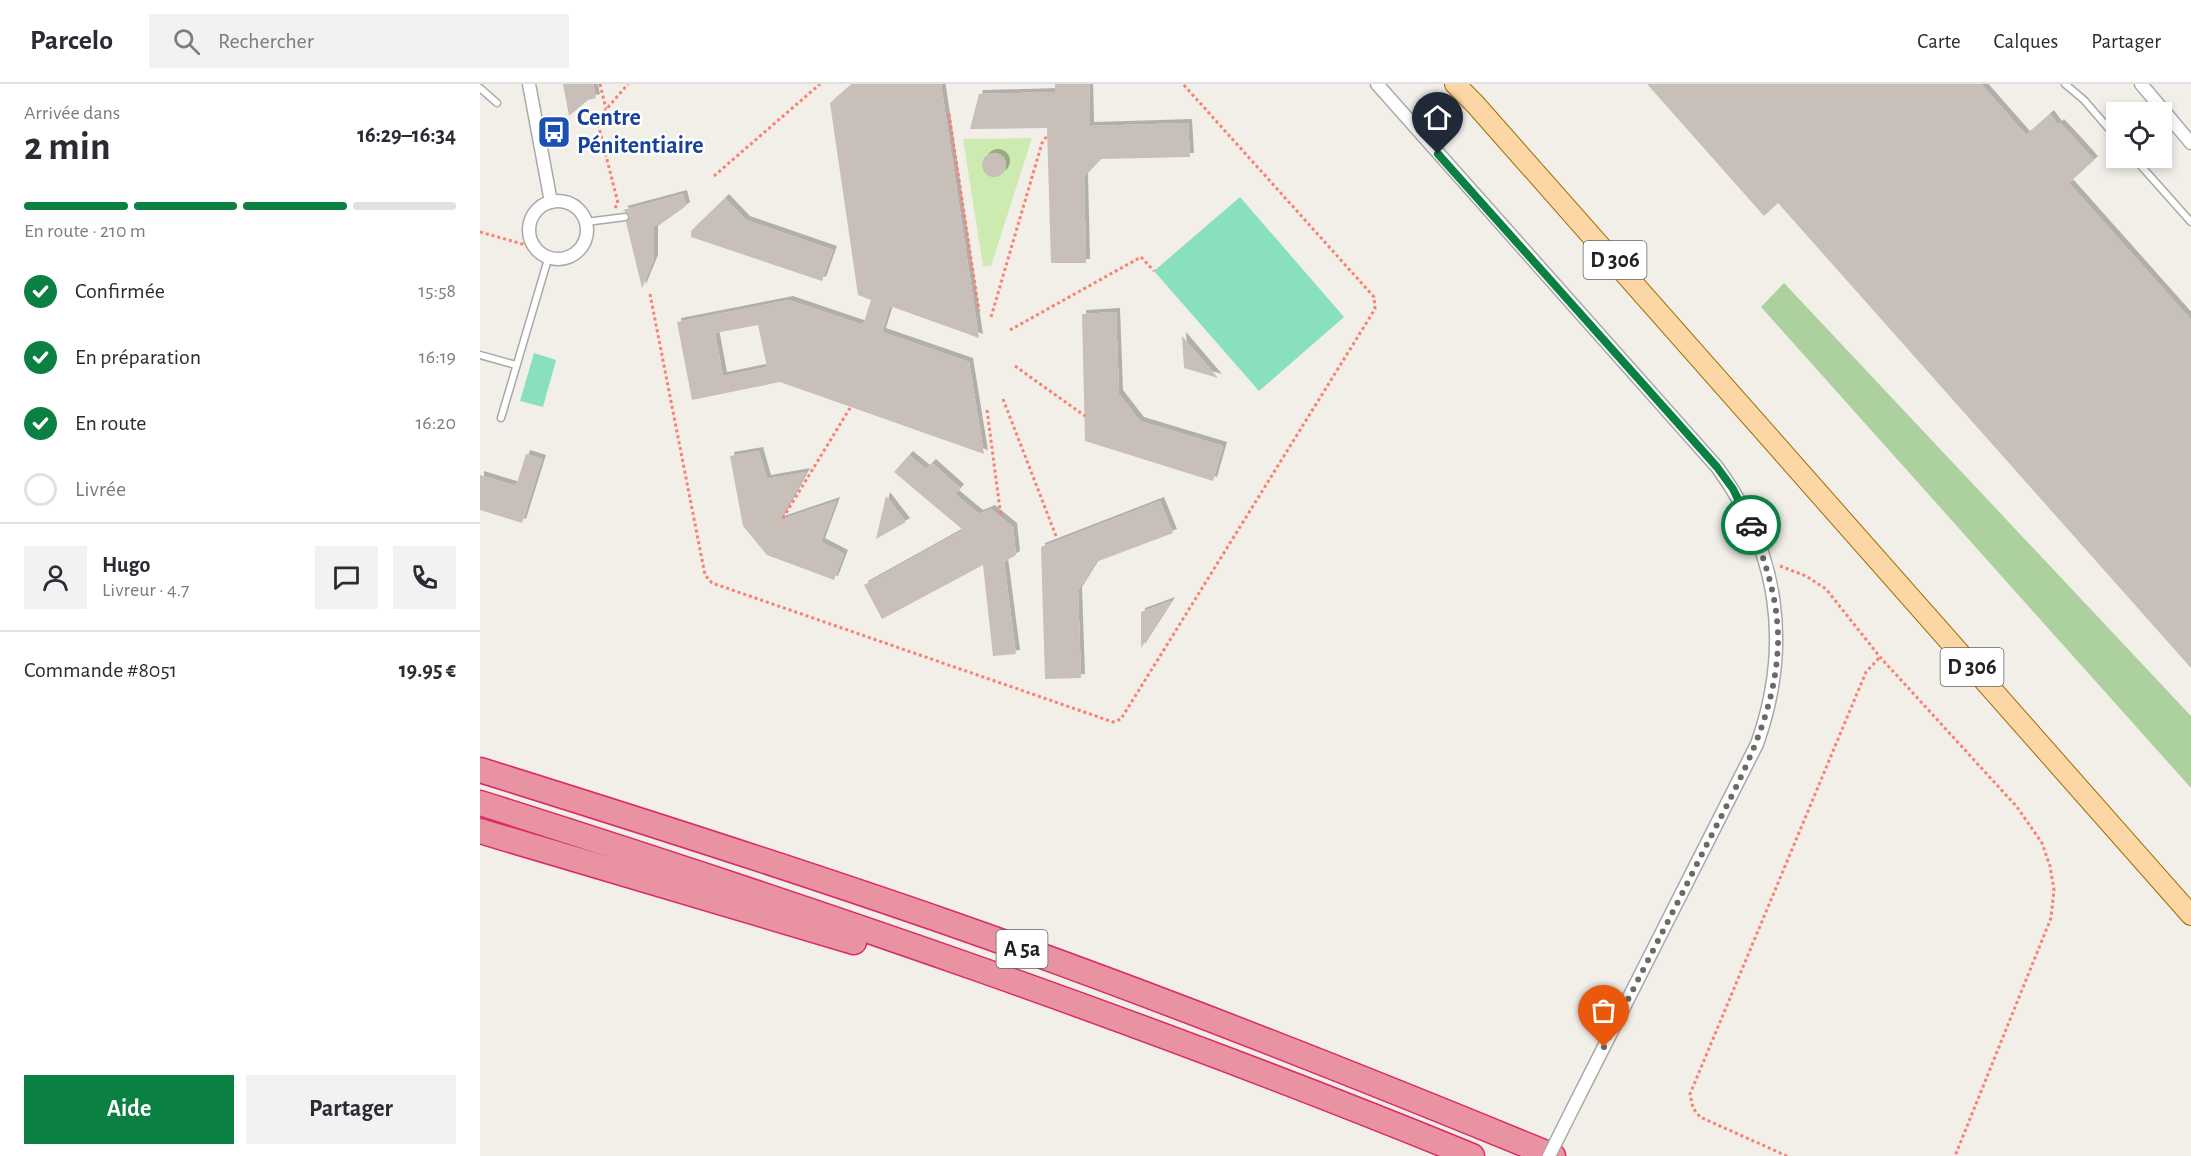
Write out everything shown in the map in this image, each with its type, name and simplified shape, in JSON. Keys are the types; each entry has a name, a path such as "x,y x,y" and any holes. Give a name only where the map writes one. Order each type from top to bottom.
{"highway":[{"name":"A 5a","path":"480,770 949,923 1379,1084 1551,1156"},
{"name":"A 5a","path":"480,803 677,865 947,957 1107,1014 1472,1156"},
{"path":"480,831 861,944 947,957"}],"main road":[{"name":"D 306","path":"1455,84 2191,915"},
{"name":"D 306","path":"1462,84 1475,104"}],"street":[{"path":"529,84 551,202"},
{"path":"1377,84 1717,467 1746,513 1766,563 1776,612 1778,642 1771,698 1760,735 1551,1156"},
{"path":"2141,84 2191,143"},
{"path":"551,202 569,203 576,208 586,222 585,241 580,249 563,259 548,259 532,247 528,231 530,221 534,212 551,202"}],"lane":[{"path":"2065,84 2084,100 2106,125"},
{"path":"480,88 496,103"},
{"path":"2143,168 2191,222"},
{"path":"586,222 625,217"},
{"path":"501,418 548,259"},
{"path":"480,354 516,365"}],"path":[{"path":"600,84 606,109"},
{"path":"606,219 618,203 597,120 628,84"},
{"path":"714,176 820,84"},
{"path":"650,294 705,575 712,583 1113,722 1121,719 1375,309 1374,297 1183,84"},
{"path":"950,114 979,311"},
{"path":"990,317 1042,143 1047,136"},
{"path":"480,232 532,247"},
{"path":"1010,330 1142,257 1154,271"},
{"path":"1015,366 1085,416"},
{"path":"1003,399 1056,536"},
{"path":"783,518 850,408"},
{"path":"987,410 1001,517"},
{"path":"1766,563 1806,576 1826,589 1880,657 2017,807 2042,843 2050,866 2054,890 2050,918 1955,1156"},
{"path":"1787,1156 1700,1117 1693,1108 1690,1094 1866,672 1880,657"}],"green space":[{"path":"1032,138 991,266 983,266 963,139"},
{"path":"1240,197 1344,317 1259,391 1154,271"},
{"path":"1784,283 2191,716 2191,788 1761,307"},
{"path":"534,353 556,360 543,407 520,401"}],"building":[{"path":"563,84 593,84 596,98 588,100 569,116"},
{"path":"852,84 941,84 979,338 890,306 882,332 969,362 984,454 780,382 692,400 677,322 789,300 863,325 871,300 858,295 830,103","holes":["758,325 767,367 723,376 715,333"]},
{"path":"1055,84 1089,84 1090,126 1188,123 1190,157 1101,159 1084,177 1086,263 1051,263 1047,128 970,129 979,94 1055,92"},
{"path":"1647,84 1981,84 2026,135 2050,114 2058,125 2060,123 2076,140 2094,160 2069,183 2191,320 2191,668 1778,203 1764,216"},
{"path":"994,153 999,154 1005,160 1005,170 999,176 994,177 989,176 983,170 982,165 983,160 989,154"},
{"path":"683,194 686,206 658,226 654,225 654,259 642,288 626,222 630,216 623,210"},
{"path":"725,198 746,220 833,250 822,281 691,237 691,231"},
{"path":"1116,312 1119,394 1140,421 1223,446 1213,481 1085,441 1082,314"},
{"path":"1182,336 1218,378 1184,368"},
{"path":"759,451 767,479 806,472 780,520 836,501 821,542 844,554 834,580 767,555 743,526 730,456"},
{"path":"526,454 542,459 522,523 480,510 480,475 516,486"},
{"path":"909,455 926,469 932,463 960,488 955,494 979,514 991,509 1013,527 1016,555 1004,562 1016,654 993,656 983,565 882,619 864,585 963,530 894,472"},
{"path":"886,496 906,522 876,539"},
{"path":"1160,501 1173,533 1096,562 1078,591 1081,678 1045,679 1041,547"},
{"path":"1171,601 1141,648 1141,612"}],"way so far":[{"path":"1604,1047 1743,773 1767,717 1776,668 1778,642 1776,612 1766,563 1751,525"}],"place":[{"name":"Centre Pénitentiaire","path":"554,132"}],"route":[{"path":"1438,154 1717,467 1733,489 1751,525"}]}
